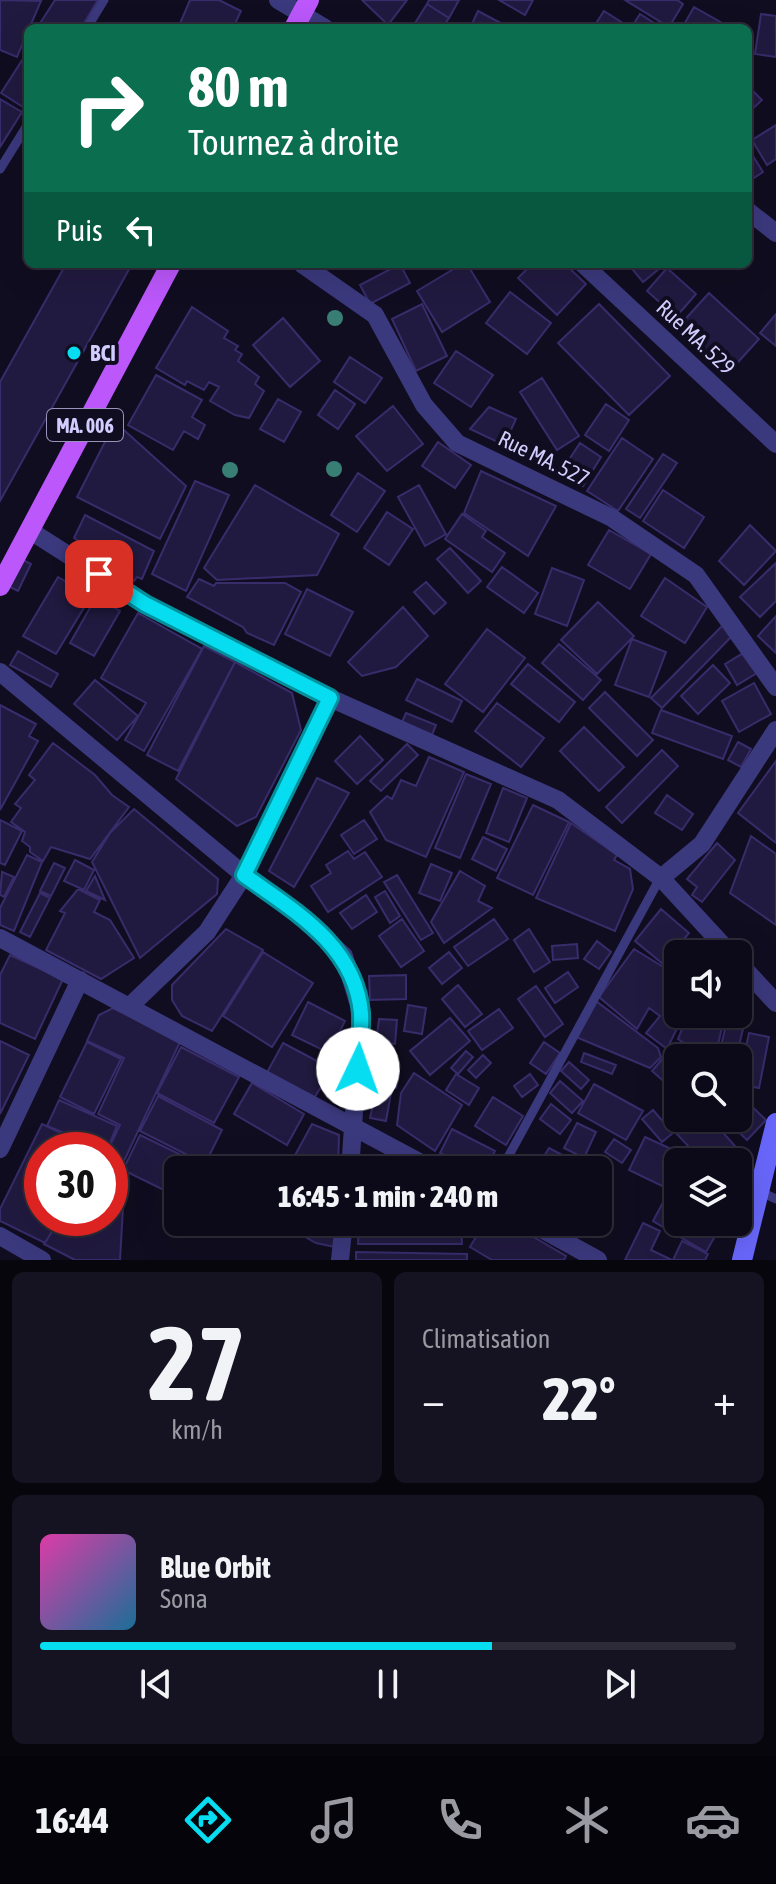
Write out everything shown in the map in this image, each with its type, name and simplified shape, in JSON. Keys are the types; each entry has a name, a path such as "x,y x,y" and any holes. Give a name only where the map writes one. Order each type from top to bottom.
{"main road":[{"name":"MA. 006","path":"0,586 169,268"},
{"path":"742,1260 768,1195 776,1123"}],"street":[{"path":"278,0 319,24"},
{"path":"752,214 776,233"},
{"name":"Rue MA. 527","path":"308,268 375,315 424,405 457,443 612,518 696,575 776,687"},
{"name":"Rue MA. 529","path":"587,268 776,444"},
{"path":"29,530 145,604 330,698 558,800 661,878 718,940"},
{"path":"0,672 244,875 299,915 344,956 361,1012 352,1156"},
{"path":"129,1007 207,932 244,875 330,698"},
{"path":"661,878 702,844 776,730"},
{"path":"0,938 408,1156"},
{"path":"752,977 776,1003"},
{"path":"0,1149 80,980"},
{"path":"0,1236 42,1260"},
{"path":"340,1260 343,1236"},
{"path":"554,1236 598,1260"}],"lane":[{"path":"89,24 104,0"},
{"path":"0,169 24,130"},
{"path":"509,1156 661,878"}],"building":[{"path":"0,0 41,1 31,24 24,24 24,41 17,57 0,50"},
{"path":"55,0 98,0 83,24 40,24"},
{"path":"190,0 219,0 241,11 235,24 180,24"},
{"path":"362,0 407,0 387,24"},
{"path":"429,0 459,0 449,18 427,4"},
{"path":"499,0 533,0 525,15"},
{"path":"625,0 677,0 683,4 671,24 664,24"},
{"path":"427,4 449,18 445,24 414,24"},
{"path":"694,7 724,24 684,24"},
{"path":"478,11 502,24 472,24"},
{"path":"604,11 624,24 596,24"},
{"path":"640,14 656,24 634,24"},
{"path":"761,14 776,16 776,57 755,54"},
{"path":"24,57 24,108 1,93"},
{"path":"752,90 762,100 752,109"},
{"path":"0,99 22,112 0,147"},
{"path":"776,125 776,159 767,165 752,140"},
{"path":"752,154 763,172 752,179"},
{"path":"64,268 130,268 0,501 0,382"},
{"path":"392,268 402,268 410,283 370,304 360,285"},
{"path":"455,268 469,268 490,302 442,332 417,291"},
{"path":"528,268 569,268 586,284 557,315 518,278"},
{"path":"631,268 660,268 643,282"},
{"path":"667,268 696,294 676,317 647,291"},
{"path":"510,292 551,323 527,354 486,323"},
{"path":"709,293 759,339 729,372 679,326"},
{"path":"422,304 447,356 416,371 392,319"},
{"path":"599,304 670,376 629,415 558,343"},
{"path":"192,307 228,331 224,338 238,346 235,350 242,354 238,361 259,377 255,384 264,391 249,418 235,415 210,401 219,387 209,382 204,390 187,381 185,385 156,368"},
{"path":"776,314 776,346 760,333"},
{"path":"283,318 320,361 290,387 253,345"},
{"path":"456,351 493,375 471,407 434,383"},
{"path":"350,357 382,378 365,403 334,382"},
{"path":"156,375 202,400 192,417 205,425 198,439 184,431 173,450 128,425"},
{"path":"542,378 579,436 557,450 520,392"},
{"path":"335,390 355,404 338,429 318,415"},
{"path":"278,399 301,412 284,442 260,429"},
{"path":"606,404 629,420 609,451 585,435"},
{"path":"393,406 423,444 387,471 356,436"},
{"path":"489,407 516,419 504,445 470,429"},
{"path":"115,422 186,486 160,539 77,497"},
{"path":"622,438 653,459 618,511 587,491"},
{"path":"438,442 471,465 455,488 422,466"},
{"path":"580,443 601,457 583,486 561,472"},
{"path":"663,454 677,463 640,518 626,509"},
{"path":"481,471 556,506 528,556 464,513"},
{"path":"358,473 385,491 357,532 331,515"},
{"path":"195,481 229,495 186,591 152,574"},
{"path":"255,485 339,534 317,575 217,580 204,568"},
{"path":"419,485 446,534 425,546 398,497"},
{"path":"663,490 704,517 684,548 643,521"},
{"path":"387,512 413,529 389,565 364,548"},
{"path":"462,514 486,531 482,537 505,553 492,572 445,539"},
{"path":"85,515 154,551 142,579 137,577 134,581 74,538"},
{"path":"750,525 776,551 744,585 719,561"},
{"path":"609,530 651,554 630,589 588,565"},
{"path":"450,548 481,581 468,593 437,559"},
{"path":"21,559 31,564 18,591 8,586"},
{"path":"776,563 776,601 760,617 740,597"},
{"path":"502,567 538,593 524,613 487,587"},
{"path":"552,568 584,580 567,626 535,614"},
{"path":"58,577 91,596 56,654 23,636"},
{"path":"665,578 707,607 685,643 641,616"},
{"path":"199,579 214,586 216,583 285,583 301,592 274,645 247,633 243,627 187,597"},
{"path":"426,582 446,603 434,614 414,592"},
{"path":"307,589 353,612 330,656 285,634"},
{"path":"96,597 120,611 94,656 70,643"},
{"path":"598,602 634,636 597,674 561,640"},
{"path":"403,607 428,636 396,667 362,676 348,662"},
{"path":"138,613 202,649 144,751 125,740 146,703 101,678"},
{"path":"776,616 776,653 758,636"},
{"path":"723,625 733,635 662,708 651,698"},
{"path":"487,629 525,658 483,712 445,684"},
{"path":"632,639 666,652 649,697 615,685"},
{"path":"559,644 601,680 583,700 542,663"},
{"path":"204,646 235,662 178,771 147,755"},
{"path":"18,651 58,674 51,687 10,665"},
{"path":"745,652 757,673 737,685 725,664"},
{"path":"235,662 292,693 301,730 256,817 237,826 176,779"},
{"path":"528,664 575,702 559,722 511,684"},
{"path":"713,665 730,683 698,714 681,696"},
{"path":"417,679 462,701 452,722 406,700"},
{"path":"95,680 138,716 117,740 74,704"},
{"path":"754,683 771,714 739,732 722,701"},
{"path":"605,692 653,740 637,756 589,708"},
{"path":"497,703 544,738 521,767 475,731"},
{"path":"0,705 36,724 29,736 38,741 0,810"},
{"path":"661,710 732,736 723,759 652,733"},
{"path":"406,713 436,725 432,735 402,722"},
{"path":"584,727 624,767 599,791 560,751"},
{"path":"360,736 383,760 357,784 335,761"},
{"path":"738,742 751,749 741,767 728,760"},
{"path":"53,743 95,775 112,795 129,807 90,859 51,847 43,861 30,852 30,847 22,841 25,832 11,822 21,808 15,804 35,780 29,775"},
{"path":"407,744 418,755 381,791 370,781"},
{"path":"662,750 678,766 622,823 606,807"},
{"path":"429,757 464,772 426,857 386,840 370,812 387,796 392,799 401,780 416,786"},
{"path":"776,761 776,843 738,813"},
{"path":"466,774 491,784 460,858 435,848"},
{"path":"317,778 349,793 294,887 269,871"},
{"path":"503,788 527,798 509,842 486,833"},
{"path":"667,795 693,814 682,830 655,813"},
{"path":"533,805 569,822 533,895 497,878"},
{"path":"134,809 218,879 217,894 140,958 92,862 110,833"},
{"path":"0,820 22,831 5,865 0,863"},
{"path":"364,820 377,839 354,854 341,835"},
{"path":"571,823 617,855 614,860 630,869 633,889 615,931 536,898"},
{"path":"751,836 776,854 776,925 730,893"},
{"path":"483,837 507,849 496,871 472,859"},
{"path":"717,843 735,860 702,902 692,895 697,887 687,879"},
{"path":"348,851 354,859 365,852 382,877 328,912 311,886 331,873 326,865"},
{"path":"27,855 42,862 14,931 0,925 0,908"},
{"path":"75,860 94,870 84,890 64,881"},
{"path":"54,863 65,868 51,896 40,891"},
{"path":"431,864 452,873 440,901 419,893"},
{"path":"460,871 485,886 478,901 492,908 444,943 431,922"},
{"path":"2,872 14,877 4,897 0,895"},
{"path":"397,875 433,933 421,940 384,882"},
{"path":"95,876 105,900 86,891"},
{"path":"78,889 100,900 94,912 110,920 134,958 101,979 46,950 65,913 60,911"},
{"path":"385,891 400,916 390,923 375,897"},
{"path":"40,893 50,898 30,937 20,932"},
{"path":"366,895 377,912 352,929 340,913"},
{"path":"661,909 689,933 683,940 664,940 663,964 635,941"},
{"path":"402,919 424,951 401,967 379,936"},
{"path":"494,919 508,939 468,966 454,947"},
{"path":"226,929 263,950 212,1031 182,1016 172,1000 172,985"},
{"path":"529,929 550,962 534,972 514,940"},
{"path":"597,941 611,952 599,969 584,959"},
{"path":"577,944 578,958 553,960 552,946"},
{"path":"634,949 664,967 664,1028 677,1028 669,1044 664,1044 664,1047 646,1033 660,1016 649,1008 637,1029 599,997"},
{"path":"263,952 313,983 272,1047 223,1016"},
{"path":"449,952 462,968 442,984 429,968"},
{"path":"10,955 63,979 35,1039 0,1023 0,975"},
{"path":"568,972 578,987 555,1003 545,988"},
{"path":"406,975 406,999 370,1000 369,976"},
{"path":"458,985 482,1014 465,1027 442,999"},
{"path":"536,986 563,1024 545,1037 518,999"},
{"path":"596,1001 658,1048 661,1057 650,1068 576,1037"},
{"path":"308,1002 345,1021 329,1053 292,1035"},
{"path":"408,1005 426,1008 422,1034 404,1031"},
{"path":"113,1008 180,1042 128,1152 128,1132 117,1132 120,1125 98,1114 124,1058 87,1041 99,1015"},
{"path":"499,1009 513,1028 482,1050 468,1031"},
{"path":"450,1018 470,1041 430,1075 410,1051"},
{"path":"379,1019 397,1020 395,1044 376,1042"},
{"path":"682,1028 722,1028 718,1044 686,1044 678,1039"},
{"path":"725,1028 743,1028 739,1044 721,1044"},
{"path":"749,1033 769,1037 759,1088 752,1087 752,1044 747,1044"},
{"path":"0,1041 29,1055 0,1114"},
{"path":"87,1042 121,1059 94,1114 60,1097"},
{"path":"544,1042 560,1053 546,1074 530,1063"},
{"path":"283,1043 332,1069 313,1100 265,1076"},
{"path":"181,1047 239,1077 214,1123 157,1093"},
{"path":"466,1051 473,1057 458,1074 451,1068"},
{"path":"584,1053 616,1065 612,1074 581,1062"},
{"path":"483,1055 491,1063 476,1078 468,1070"},
{"path":"664,1057 664,1082 652,1071"},
{"path":"569,1062 589,1080 581,1089 561,1071"},
{"path":"372,1071 398,1074 396,1088 370,1085"},
{"path":"414,1073 462,1105 435,1151 397,1125 401,1093"},
{"path":"456,1074 479,1088 469,1105 446,1090"},
{"path":"530,1074 538,1085 522,1097 514,1086"},
{"path":"560,1081 583,1101 572,1113 550,1093"},
{"path":"252,1083 304,1114 287,1145 234,1114"},
{"path":"594,1084 643,1111 626,1140 578,1113"},
{"path":"376,1090 391,1093 386,1121 370,1118"},
{"path":"158,1096 222,1130 209,1156 189,1156 140,1131"},
{"path":"493,1097 523,1116 506,1145 475,1126"},
{"path":"59,1100 117,1126 114,1132 62,1132 47,1126"},
{"path":"551,1104 571,1120 560,1134 540,1119"},
{"path":"752,1106 766,1120 747,1140 739,1132 752,1132"},
{"path":"653,1110 664,1123 664,1132 673,1133 662,1142 642,1119"},
{"path":"577,1123 596,1132 585,1156 564,1148"},
{"path":"42,1124 59,1132 38,1132"},
{"path":"312,1124 339,1135 338,1156 295,1156"},
{"path":"452,1129 495,1151 492,1156 446,1156 440,1153"},
{"path":"675,1132 722,1132 735,1146 733,1148 690,1148"},
{"path":"140,1135 183,1156 164,1156 164,1190 128,1172 128,1160"},
{"path":"645,1137 669,1148 664,1148 662,1186 629,1170"},
{"path":"614,1139 631,1150 622,1163 605,1152"},
{"path":"549,1148 564,1156 544,1156"},
{"path":"24,1160 24,1233 0,1221 0,1209"},
{"path":"664,1200 664,1227 653,1221"},
{"path":"643,1223 660,1231 651,1250 672,1260 625,1260"},
{"path":"31,1236 49,1236 45,1243"},
{"path":"49,1236 121,1236 120,1260 75,1260 44,1244"},
{"path":"304,1236 335,1236 335,1247 316,1243"},
{"path":"358,1236 462,1236 462,1244 358,1244"},
{"path":"477,1236 532,1236 566,1256 564,1260 492,1260 470,1247"},
{"path":"679,1236 715,1236 706,1252"},
{"path":"682,1241 708,1254 705,1260 673,1260"},
{"path":"356,1252 467,1254 467,1260 356,1260"}],"place":[{"name":"BCI","path":"74,353"}],"route":[{"path":"99,574 145,604 330,698 244,875 299,915 344,956 361,1012 358,1069"}]}
